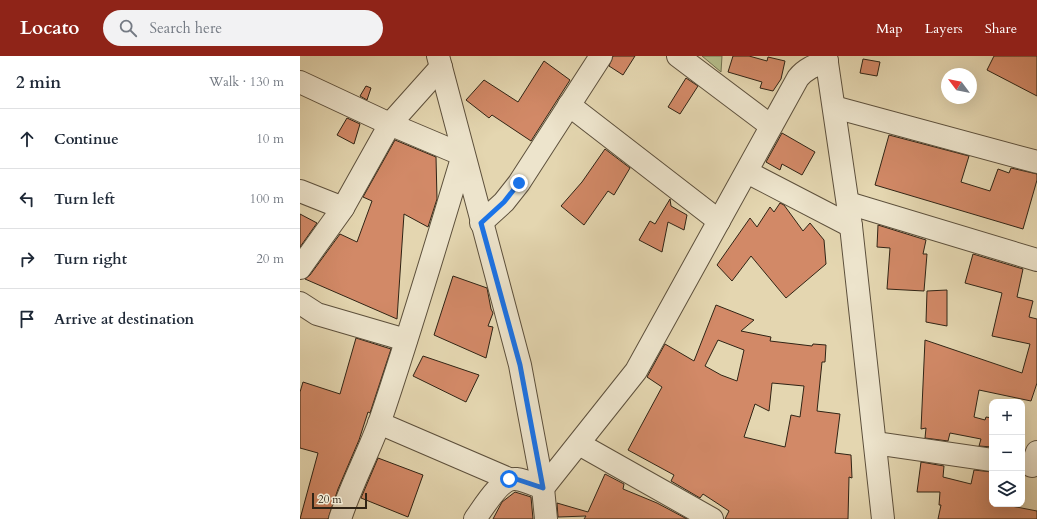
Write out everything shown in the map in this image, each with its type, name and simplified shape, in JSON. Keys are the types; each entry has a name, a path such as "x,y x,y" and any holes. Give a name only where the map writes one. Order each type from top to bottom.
{"street":[{"path":"481,223 504,202 519,183 601,56"},
{"path":"678,56 771,126"},
{"path":"543,488 580,444 636,371 771,126 803,71 826,59 851,226 883,519"},
{"path":"300,268 343,208 390,124 439,61"},
{"path":"439,61 520,365 543,488 546,519"},
{"path":"300,82 390,124 463,155"},
{"path":"569,105 719,221"},
{"path":"834,107 1037,162"},
{"path":"340,519 350,489 379,423 463,155"},
{"path":"747,172 851,226"},
{"path":"300,191 343,208"},
{"path":"848,203 1037,260"},
{"path":"300,303 317,314 406,340"},
{"path":"379,423 509,479 516,479 543,488"},
{"path":"875,443 989,460"},
{"path":"580,444 712,519"},
{"path":"475,519 500,486 509,479"}],"green space":[{"path":"702,56 722,56 721,72"}],"building":[{"path":"613,56 635,56 623,75 609,66"},
{"path":"733,56 749,56 767,61 768,57 785,61 781,79 773,91 760,88 762,82 728,72"},
{"path":"994,56 1037,56 1037,96 987,70"},
{"path":"863,59 880,62 877,76 860,73"},
{"path":"544,61 570,80 531,141 492,115 489,118 466,100 484,80 518,102"},
{"path":"686,78 698,86 680,114 668,107"},
{"path":"366,86 371,88 367,100 360,96"},
{"path":"347,118 360,124 354,144 337,135"},
{"path":"782,133 815,152 802,175 782,164 780,170 766,162"},
{"path":"889,135 969,156 961,182 990,191 998,169 1009,173 1011,168 1037,174 1037,180 1023,229 875,185"},
{"path":"395,140 436,157 437,199 428,227 404,214 397,319 305,279 310,275 340,234 357,242 372,201 363,197"},
{"path":"605,149 630,168 614,195 608,191 584,225 561,206 582,182"},
{"path":"670,199 671,206 687,215 684,230 668,222 662,252 639,240 650,221 655,224"},
{"path":"780,203 784,205 803,231 810,223 824,240 826,264 786,298 751,256 732,281 717,265 750,218 757,227 770,207 774,212"},
{"path":"300,214 317,223 300,247"},
{"path":"878,225 926,240 923,254 927,254 924,291 887,289 890,248 877,247"},
{"path":"973,254 1023,269 1017,297 1033,301 1029,317 1037,319 1037,383 1031,401 979,390 974,417 985,420 986,417 989,418 989,447 979,446 981,439 950,433 948,441 925,438 926,428 921,429 925,340 1022,373 1030,344 992,336 1002,293 965,283"},
{"path":"453,276 487,288 493,313 488,326 493,327 486,358 434,335"},
{"path":"947,290 947,326 926,322 927,291"},
{"path":"716,305 754,320 741,331 771,337 770,341 812,346 813,344 826,345 825,362 822,362 817,411 840,414 835,453 851,455 852,478 849,477 848,519 725,519 729,511 703,494 700,498 671,481 674,475 628,450 662,387 647,377 665,344 694,361","holes":["718,340 744,350 737,381 721,375 705,366","772,383 804,386 800,417 791,415 785,447 744,437 755,404 769,411"]},
{"path":"356,338 391,349 370,413 368,412 359,440 338,489 328,519 300,519 318,453 300,448 300,392 303,382 340,394"},
{"path":"423,356 479,375 466,402 413,376"},
{"path":"378,458 423,475 408,517 361,498"},
{"path":"921,462 944,466 943,477 971,484 974,470 989,472 989,507 1016,507 1037,511 1037,519 938,519 941,505 939,505 940,492 917,492"},
{"path":"605,474 624,484 623,489 657,503 687,519 584,519 586,516 558,517 557,503 588,512"},
{"path":"515,492 531,497 533,519 493,519 502,502"}],"route":[{"path":"509,479 516,479 543,488 520,365 481,223 504,202 519,183"}]}
